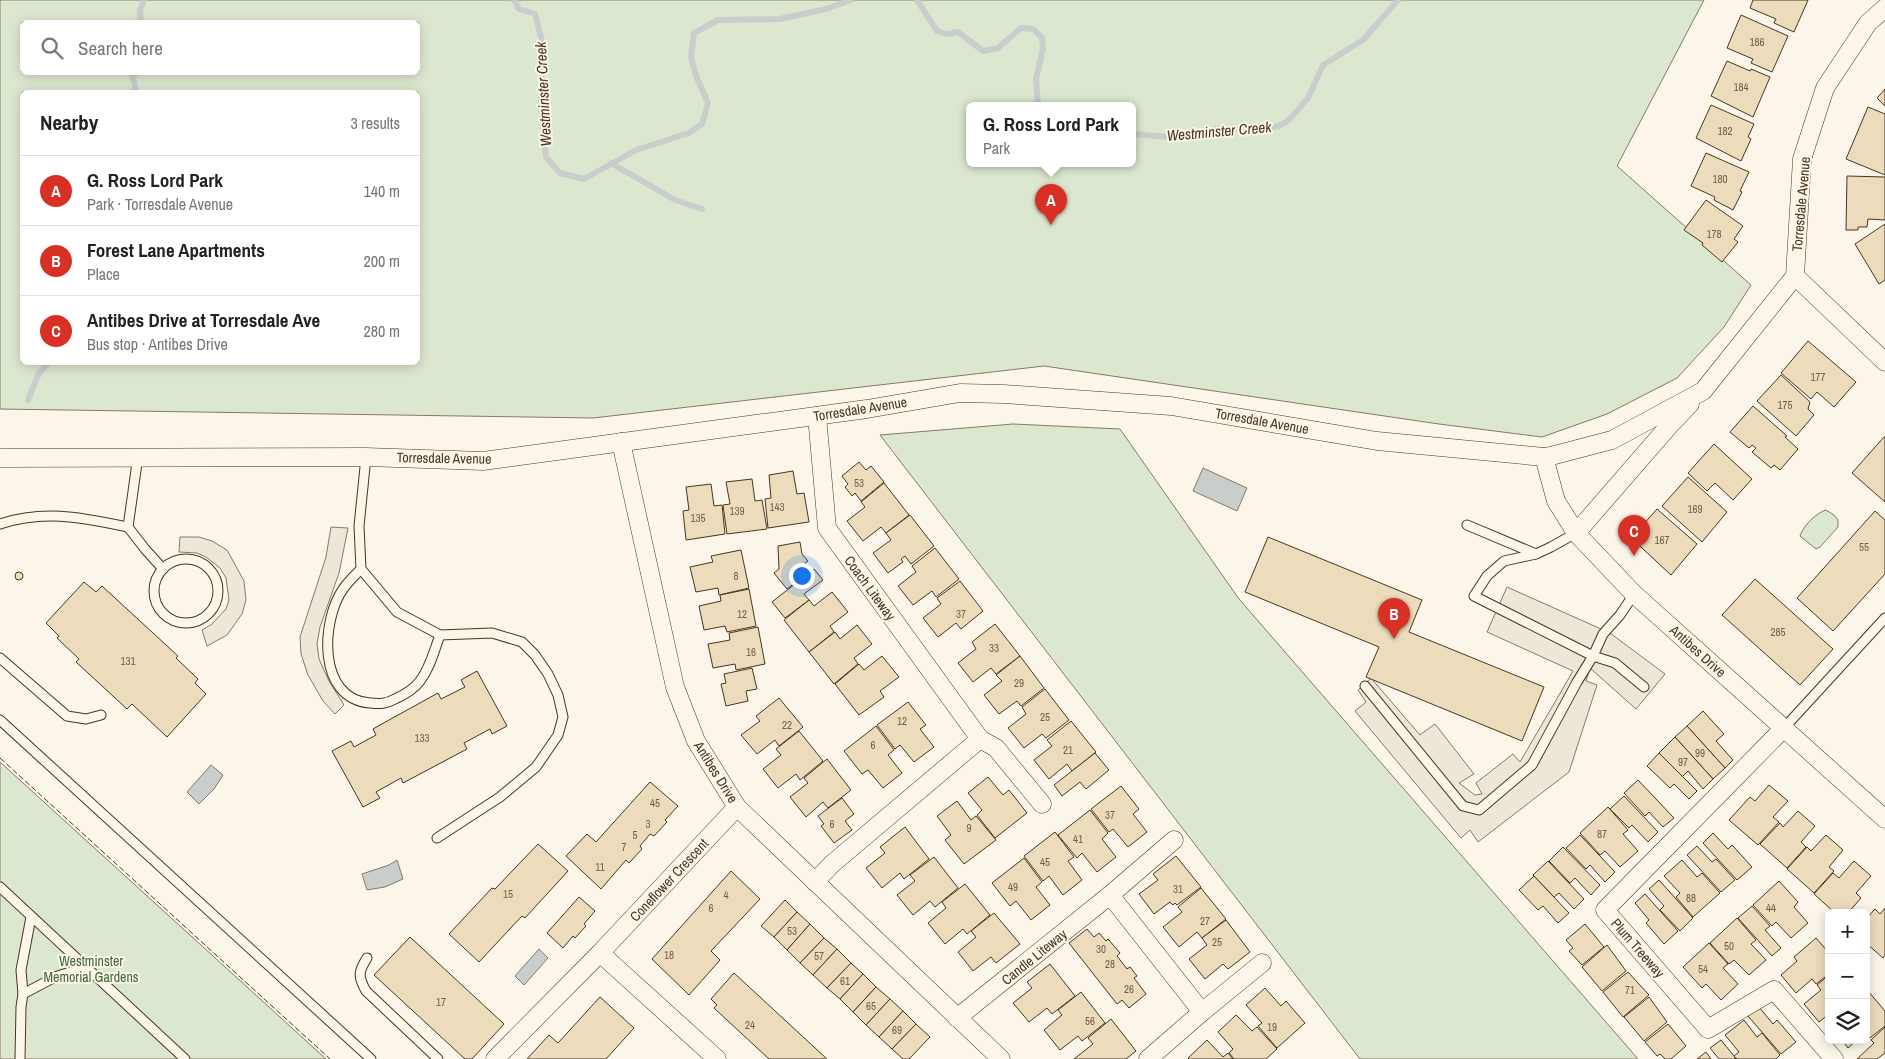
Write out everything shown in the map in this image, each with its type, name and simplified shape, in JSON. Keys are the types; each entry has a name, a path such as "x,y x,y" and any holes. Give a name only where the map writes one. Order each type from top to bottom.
{"street":[{"name":"Torresdale Avenue","path":"1576,533 1668,426 1704,391 1795,276 1802,159 1825,88 1868,23 1885,8"},
{"path":"1795,276 1885,362"},
{"name":"Torresdale Avenue","path":"0,458 138,456 366,457 483,461 817,416 960,393 1004,394 1171,406 1377,441 1544,457 1612,440 1704,391"},
{"name":"Coach Liteway","path":"817,416 827,528 980,739 996,748 1042,804"},
{"name":"Antibes Drive","path":"621,442 675,687 696,742 737,807 1001,1059"},
{"name":"Antibes Drive","path":"1544,457 1556,501 1576,533 1634,594 1885,819"},
{"name":"Plum Treeway","path":"1784,728 1605,910 1708,1029 1774,990 1834,1059"},
{"path":"816,882 832,864 980,739"},
{"name":"Coneflower Crescent","path":"495,1059 600,953 737,807"},
{"name":"Candle Liteway","path":"957,1018 1110,895 1174,840"},
{"path":"1110,895 1202,1012"},
{"path":"600,953 716,1059"},
{"path":"1148,1059 1262,963"}],"lane":[{"path":"128,527 138,456"},
{"path":"366,457 359,526 361,569 397,612 440,636 492,633 522,642 535,655 548,674 558,695 563,717 558,735 536,767 500,797 438,838"},
{"path":"0,524 36,516 70,516 128,527 144,549 163,569"},
{"path":"1467,525 1536,554"},
{"path":"1576,533 1551,548 1536,554 1504,561 1487,576 1474,596 1593,656 1615,663 1644,687"},
{"path":"184,559 202,563 211,570 219,590 215,605 206,618 186,624 175,622 166,617 155,599 154,588 157,578 163,569 172,562 184,559"},
{"path":"361,569 343,589 330,618 326,641 328,662 338,685 350,696 363,702 386,704 403,695 420,682 430,663 440,636"},
{"path":"1365,686 1463,806 1479,810 1532,765 1593,656 1603,634 1620,616 1634,594"},
{"path":"1784,728 1885,618"},
{"path":"0,658 67,716 86,719 101,716"},
{"path":"0,720 371,1059"},
{"path":"0,887 185,1059"},
{"path":"20,1059 23,994 22,970 31,917"},
{"path":"367,958 361,967 360,980 366,991 438,1059"},
{"path":"23,994 55,977 85,967"}],"green space":[{"path":"0,0 1704,0 1617,166 1751,285 1724,327 1677,378 1607,414 1542,437 1439,424 1044,366 593,418 0,409"},
{"path":"1013,424 1120,429 1239,599 1638,1059 1360,1059 880,435"},
{"path":"1826,510 1838,520 1838,527 1816,549 1800,536 1810,520"},
{"name":"Westminster Memorial Gardens","path":"0,762 326,1059 0,1059"}],"shaded area":[{"path":"1203,468 1247,488 1237,511 1193,491"},
{"path":"331,527 348,528 339,573 320,627 317,644 319,659 329,681 344,705 335,714 323,701 308,675 301,654 300,637 326,557"},
{"path":"180,537 199,537 212,541 227,550 244,581 246,600 242,614 227,635 207,646 202,630 212,624 226,609 229,600 226,578 220,568 206,557 197,553 179,552"},
{"path":"1507,587 1610,633 1665,674 1636,709 1590,668 1586,681 1597,685 1569,772 1478,842 1470,830 1461,838 1355,711 1366,702 1358,690 1371,678 1420,735 1435,724 1474,774 1459,783 1475,795 1482,794 1476,783 1513,754 1520,762 1573,671 1487,632"},
{"path":"211,765 223,775 214,789 199,804 187,792"},
{"path":"397,860 403,879 385,887 367,890 362,874 389,865"},
{"path":"539,949 548,958 524,985 515,976"}],"building":[{"path":"1753,0 1808,0 1794,32 1774,23 1776,19 1750,8"},
{"path":"1741,15 1788,36 1772,72 1751,63 1753,59 1727,48"},
{"path":"1727,61 1770,77 1753,117 1711,96"},
{"path":"1885,89 1885,106 1877,98"},
{"path":"1711,105 1754,124 1748,137 1751,139 1741,161 1696,138"},
{"path":"1868,107 1885,114 1885,175 1846,159"},
{"path":"1706,153 1749,172 1733,210 1714,200 1715,197 1691,186"},
{"path":"1847,176 1885,177 1885,220 1868,219 1867,227 1858,227 1858,230 1846,230"},
{"path":"1706,200 1743,226 1734,239 1738,242 1722,262 1702,245 1703,243 1684,230"},
{"path":"1885,224 1885,280 1879,284 1855,244"},
{"path":"1808,341 1856,382 1834,407 1817,392 1811,399 1781,373"},
{"path":"1781,375 1810,402 1808,409 1814,415 1796,436 1757,401"},
{"path":"1753,406 1787,436 1785,437 1798,449 1780,470 1774,465 1771,468 1752,452 1756,448 1752,445 1749,448 1730,432"},
{"path":"1885,437 1885,502 1852,473"},
{"path":"1714,444 1752,479 1733,500 1715,483 1707,491 1688,473"},
{"path":"859,462 866,470 871,466 884,482 861,501 855,493 852,496 845,487 848,484 842,476"},
{"path":"793,471 797,494 804,493 809,522 768,528 765,499 771,498 769,475"},
{"path":"1688,477 1727,512 1702,542 1662,506"},
{"path":"752,479 755,501 762,500 767,529 727,534 723,505 730,504 726,482"},
{"path":"884,483 909,515 886,533 881,527 863,541 847,521 865,507 861,502"},
{"path":"711,484 714,506 722,505 725,534 686,540 683,511 689,510 686,487"},
{"path":"1657,509 1697,544 1671,575 1628,535 1638,524 1641,527"},
{"path":"1875,511 1885,520 1885,574 1833,631 1797,598"},
{"path":"910,515 934,546 911,564 905,556 901,559 903,562 888,573 873,553 891,540 886,533"},
{"path":"1268,537 1422,600 1409,632 1544,687 1522,741 1366,677 1379,647 1245,592"},
{"path":"800,542 802,554 808,561 805,563 810,571 787,589 774,573 779,569 778,546"},
{"path":"935,548 959,579 936,597 932,591 913,605 898,586 916,572 912,566"},
{"path":"741,550 749,588 719,595 718,588 696,592 690,567 713,562 711,556"},
{"path":"814,569 823,580 804,594 809,600 785,618 772,602"},
{"path":"19,572 23,576 19,580 15,576"},
{"path":"1755,579 1833,649 1800,685 1722,615"},
{"path":"960,581 983,611 961,629 956,623 938,637 923,618 941,604 937,598"},
{"path":"84,582 96,592 102,586 178,656 176,658 198,679 195,683 206,694 167,737 132,704 127,709 76,662 79,659 57,638 59,636 46,623"},
{"path":"749,589 756,626 727,632 725,626 704,630 699,606 721,601 720,595"},
{"path":"832,592 848,612 830,626 834,632 809,652 784,620 809,600 814,606"},
{"path":"995,624 1020,656 996,674 991,668 973,682 958,663 976,649 972,642"},
{"path":"857,625 872,644 854,658 858,664 834,684 809,652 835,632 840,639"},
{"path":"758,627 765,664 736,670 735,664 713,668 708,644 730,640 729,633"},
{"path":"882,656 899,677 880,691 884,697 859,715 835,684 859,664 864,670"},
{"path":"1020,656 1044,688 1021,706 1017,701 999,714 984,695 1002,681 996,675"},
{"path":"752,668 757,689 746,691 748,701 726,706 721,684 726,683 724,674"},
{"path":"477,671 507,726 492,734 490,729 464,743 467,749 403,783 401,778 376,792 380,798 363,807 332,751 351,741 354,747 376,735 373,729 438,693 441,699 465,687 461,680"},
{"path":"1045,689 1069,720 1046,738 1042,734 1024,748 1008,728 1026,714 1022,707"},
{"path":"779,698 803,727 779,746 775,740 757,754 741,735 760,721 756,716"},
{"path":"908,702 926,725 920,729 934,747 914,762 900,745 895,749 877,725"},
{"path":"1703,711 1724,734 1716,741 1733,760 1725,768 1687,726"},
{"path":"1071,721 1096,752 1072,771 1067,764 1049,779 1034,760 1052,746 1047,740"},
{"path":"876,726 894,750 888,755 902,773 883,788 868,770 862,774 844,751"},
{"path":"1687,726 1725,768 1713,779 1675,737"},
{"path":"799,731 823,761 800,780 796,774 778,788 763,769 781,755 776,749"},
{"path":"1675,737 1713,779 1703,789 1688,771 1682,777 1659,753"},
{"path":"1095,753 1109,770 1086,789 1080,782 1062,796 1054,785"},
{"path":"1659,753 1697,791 1689,799 1674,784 1670,788 1647,766"},
{"path":"827,759 851,790 828,808 823,802 806,817 790,797 808,783 804,778"},
{"path":"988,777 1003,795 1009,790 1027,813 995,838 977,815 982,810 968,793"},
{"path":"1638,780 1674,818 1663,827 1649,812 1645,816 1624,793"},
{"path":"650,782 678,806 654,836 650,834 640,846 642,849 629,863 626,860 601,889 566,856 587,834 596,842"},
{"path":"1769,785 1788,801 1773,817 1779,822 1758,845 1729,820 1750,797 1755,801"},
{"path":"1121,786 1139,809 1133,814 1147,832 1128,847 1113,829 1109,832 1091,809"},
{"path":"1624,796 1658,832 1648,842 1632,825 1629,828 1610,809"},
{"path":"842,798 854,814 845,821 852,830 834,843 821,826 824,824 818,816"},
{"path":"957,801 971,820 976,816 996,840 964,864 945,840 951,835 937,816"},
{"path":"1608,807 1628,830 1623,834 1638,851 1620,867 1605,851 1600,855 1580,833"},
{"path":"1090,810 1108,833 1102,839 1116,857 1097,872 1082,853 1077,858 1058,835"},
{"path":"1798,811 1815,826 1801,842 1806,847 1787,868 1760,844 1780,823 1783,827"},
{"path":"905,827 929,859 904,879 900,873 882,888 866,868 885,853 880,847"},
{"path":"1055,832 1074,857 1068,861 1082,880 1063,895 1049,876 1043,881 1024,856"},
{"path":"1713,833 1728,849 1732,845 1752,867 1737,880 1703,843"},
{"path":"1580,835 1615,872 1605,882 1590,865 1586,869 1566,848"},
{"path":"1826,835 1843,850 1829,867 1834,871 1814,893 1787,869 1807,847 1811,851"},
{"path":"538,844 568,871 525,918 522,916 479,962 449,934 492,888 495,889"},
{"path":"1697,846 1712,862 1716,859 1735,880 1721,892 1687,855"},
{"path":"1563,847 1600,885 1591,895 1575,878 1570,883 1549,861"},
{"path":"1176,856 1201,887 1177,905 1175,903 1173,905 1170,902 1154,914 1139,894 1158,880 1153,874"},
{"path":"934,857 958,888 935,907 930,901 913,915 897,895 915,881 910,875"},
{"path":"1024,858 1042,882 1036,887 1050,905 1031,920 1016,901 1010,906 992,883"},
{"path":"1682,860 1697,877 1702,873 1720,893 1693,917 1676,897 1680,893 1664,876"},
{"path":"1548,861 1584,899 1574,909 1559,893 1554,897 1533,875"},
{"path":"1854,861 1871,876 1856,893 1861,898 1851,909 1831,909 1814,894 1833,873 1839,878"},
{"path":"731,871 760,899 711,951 720,960 689,995 652,959"},
{"path":"1534,876 1569,913 1558,923 1543,906 1538,910 1519,890"},
{"path":"1659,880 1693,918 1680,931 1660,910 1664,906 1649,889"},
{"path":"1779,881 1798,902 1794,907 1808,923 1791,938 1776,922 1772,926 1753,905"},
{"path":"965,884 990,915 967,934 963,929 945,944 928,923 946,908 942,902"},
{"path":"1201,888 1226,919 1202,938 1197,932 1179,947 1163,927 1182,912 1178,907"},
{"path":"1645,894 1678,931 1664,944 1646,923 1649,920 1635,903"},
{"path":"579,897 595,911 584,924 586,926 575,938 573,936 563,948 547,933"},
{"path":"785,900 797,912 774,937 761,926"},
{"path":"1752,906 1770,926 1765,930 1781,948 1772,956 1738,918"},
{"path":"1885,908 1885,955 1883,958 1870,947 1870,915 1875,909 1880,914"},
{"path":"797,912 810,924 787,950 774,937"},
{"path":"994,913 1020,944 996,963 991,957 973,971 958,952 976,937 971,931"},
{"path":"1737,918 1756,940 1751,944 1766,960 1749,975 1734,960 1729,964 1710,943"},
{"path":"1226,920 1250,952 1228,969 1223,964 1205,979 1189,959 1207,945 1202,938"},
{"path":"810,924 824,938 800,963 787,950"},
{"path":"1585,924 1604,947 1582,965 1569,951 1573,948 1566,940"},
{"path":"1087,929 1094,937 1099,933 1106,941 1108,939 1120,953 1117,956 1127,969 1130,967 1137,976 1134,978 1146,994 1129,1008 1122,1000 1117,1004 1069,943"},
{"path":"410,937 504,1024 472,1059 465,1059 374,975"},
{"path":"824,938 837,949 813,975 800,963"},
{"path":"1816,938 1825,948 1825,977 1816,984 1812,979 1796,993 1781,975 1797,961 1794,957"},
{"path":"1709,943 1728,964 1723,968 1738,984 1721,1000 1706,984 1702,988 1683,967"},
{"path":"1607,945 1626,971 1602,991 1582,967"},
{"path":"837,949 851,963 827,988 813,975"},
{"path":"851,963 863,974 840,999 827,988"},
{"path":"1050,964 1075,996 1052,1014 1047,1008 1029,1022 1013,1003 1032,988 1027,982"},
{"path":"1628,972 1649,995 1623,1017 1603,992"},
{"path":"734,973 827,1059 769,1059 714,1008 717,1005 711,999"},
{"path":"863,974 876,987 853,1012 840,999"},
{"path":"1825,978 1825,1017 1819,1022 1804,1004 1821,990 1817,985"},
{"path":"876,987 890,999 866,1025 853,1012"},
{"path":"1265,988 1281,1006 1286,1001 1305,1023 1277,1048 1258,1026 1262,1023 1246,1005"},
{"path":"1081,992 1105,1023 1082,1041 1078,1036 1060,1050 1044,1030 1062,1015 1058,1010"},
{"path":"1870,993 1885,1011 1885,1026 1870,1038"},
{"path":"600,997 634,1028 606,1059 527,1059 549,1035 558,1043"},
{"path":"1649,997 1667,1022 1644,1041 1624,1017"},
{"path":"890,999 903,1011 879,1037 866,1025"},
{"path":"1759,1007 1773,1024 1777,1020 1796,1042 1781,1054 1748,1016"},
{"path":"903,1011 916,1024 892,1049 879,1037"},
{"path":"1236,1015 1252,1031 1257,1027 1277,1049 1266,1059 1234,1059 1229,1053 1233,1049 1218,1032"},
{"path":"1111,1019 1136,1051 1126,1059 1074,1059 1093,1044 1088,1038"},
{"path":"1744,1020 1757,1037 1762,1033 1780,1055 1776,1059 1737,1059 1734,1056 1739,1052 1725,1035"},
{"path":"916,1024 930,1037 909,1059 903,1059 892,1049"},
{"path":"1668,1024 1686,1046 1671,1059 1665,1059 1660,1054 1657,1056 1645,1042"},
{"path":"1885,1027 1885,1053 1877,1059 1857,1059 1874,1043 1871,1040"},
{"path":"1207,1040 1223,1057 1228,1053 1233,1059 1188,1058"},
{"path":"1721,1040 1736,1059 1719,1059 1710,1048"},
{"path":"1706,1052 1711,1059 1697,1059"}],"waterway":[{"path":"141,20 140,10 144,0"},
{"name":"Westminster Creek","path":"514,0 519,9 535,14 542,41 541,105 546,157 560,173 584,179 636,150 689,133 702,124 708,103 696,76 691,57 694,33 718,20 780,19 826,9 851,0"},
{"name":"Westminster Creek","path":"917,0 937,31 946,34 958,32 983,51 998,48 1021,28 1033,29 1042,38 1043,48 1036,79 1038,102"},
{"name":"Westminster Creek","path":"1136,134 1169,137 1222,128 1260,130 1279,126 1289,120 1308,98 1323,65 1363,40 1398,0"},
{"path":"134,75 132,76 135,90"},
{"path":"611,163 675,200 702,209"},
{"path":"28,400 39,373 47,365"}],"fence":[{"path":"0,758 330,1059"}],"place":[{"name":"G. Ross Lord Park","path":"1051,225"},
{"name":"Antibes Drive at Torresdale Ave","path":"1634,556"},
{"name":"Forest Lane Apartments","path":"1394,639"}]}
